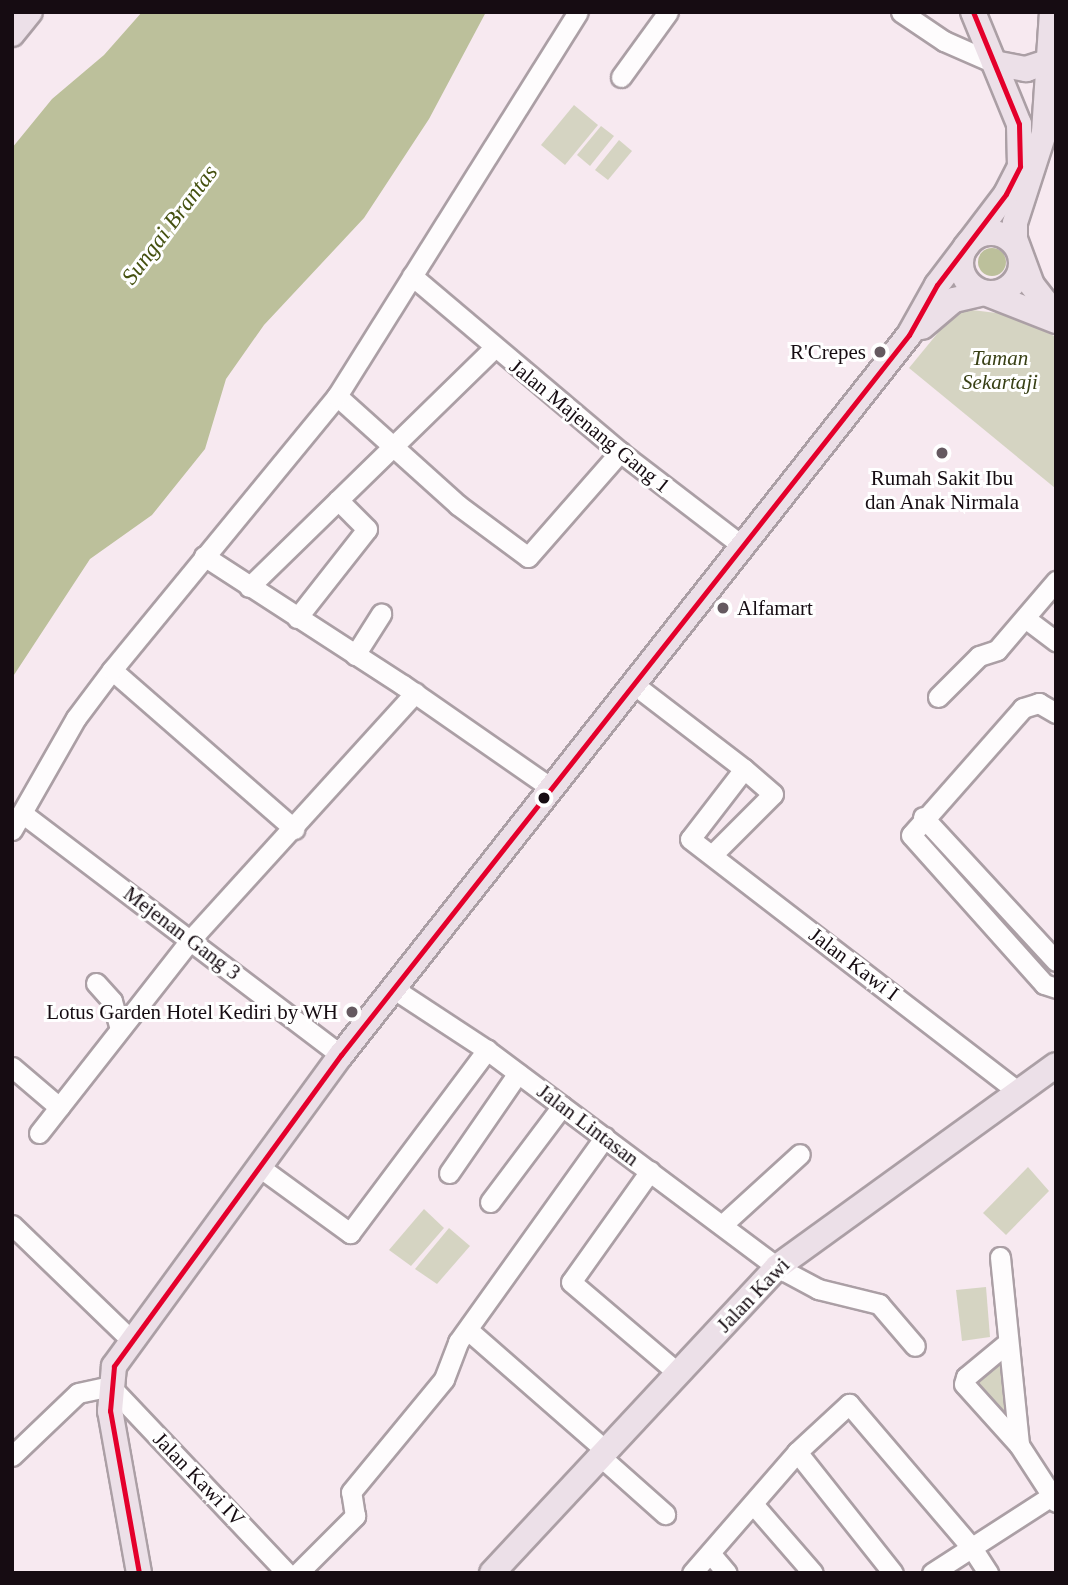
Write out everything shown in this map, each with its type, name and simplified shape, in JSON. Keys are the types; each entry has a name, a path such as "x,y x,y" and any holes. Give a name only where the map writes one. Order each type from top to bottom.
{"main road":[{"path":"12,34 30,12"},
{"path":"139,1573 110,1411 110,1385 114,1366 341,1055 909,335 932,294 1006,194 1022,148 1019,124 973,12"},
{"path":"909,335 954,300 1001,292 1014,283 1021,268 1015,223 1044,133 1052,12"},
{"path":"994,63 1026,69 1050,61"},
{"path":"995,234 1010,240 1019,253 1032,285 1056,319 972,286 963,274 962,259 968,245 980,236 995,234"},
{"name":"Jalan Kawi","path":"492,1573 777,1267 1036,1084 1056,1065"}],"street":[{"path":"17,821 76,718 204,556 337,396 418,280 578,12"},
{"path":"621,77 668,12"},
{"path":"901,12 944,41 994,63"},
{"name":"Jalan Majenang Gang 1","path":"418,280 494,348 620,452 744,547"},
{"path":"249,587 494,348"},
{"path":"337,396 458,505 528,556 620,452"},
{"path":"297,618 367,529 338,500"},
{"path":"204,556 415,693 550,787"},
{"path":"938,697 979,656 997,650 1056,580"},
{"path":"355,655 381,614"},
{"path":"1025,618 1056,641"},
{"path":"112,670 294,829"},
{"path":"632,683 773,794 712,855"},
{"path":"39,1133 191,939 415,693"},
{"path":"1052,982 916,846 911,835 923,817 1023,708 1039,703 1056,713"},
{"name":"Jalan Kawi I","path":"744,769 690,838 1036,1084"},
{"path":"923,817 1056,961"},
{"name":"Mejenan Gang 3","path":"17,821 191,939 341,1055"},
{"path":"96,983 112,1001 120,1029"},
{"name":"Jalan Lintasan","path":"394,989 487,1050 777,1267 818,1289 879,1304 915,1346"},
{"path":"258,1167 350,1233 487,1050"},
{"path":"12,1067 59,1107"},
{"path":"449,1172 518,1073"},
{"path":"489,1202 562,1106"},
{"path":"298,1573 355,1516 351,1492 444,1379 454,1349 605,1137"},
{"path":"722,1225 800,1154"},
{"path":"650,1171 570,1282 678,1373"},
{"path":"12,1225 131,1340"},
{"path":"1000,1256 1019,1445"},
{"path":"468,1330 665,1514"},
{"path":"932,1573 1054,1497 1019,1445 964,1384 966,1377 1007,1343"},
{"path":"16,1446 78,1393 110,1385"},
{"name":"Jalan Kawi IV","path":"110,1385 287,1573"},
{"path":"692,1573 797,1452 849,1404 972,1548 988,1573"},
{"path":"797,1452 893,1573"},
{"path":"752,1504 813,1573"},
{"path":"710,1553 727,1573"}],"green space":[{"path":"574,105 598,125 565,165 541,145"},
{"path":"601,126 614,136 590,166 577,155"},
{"path":"619,140 632,151 608,180 595,170"},
{"name":"Taman Sekartaji","path":"972,310 1013,315 1056,337 1055,488 909,368 955,312"},
{"path":"1028,1167 1049,1191 1006,1235 983,1213"},
{"path":"424,1209 444,1228 411,1266 389,1250"},
{"path":"449,1228 470,1246 437,1284 415,1269"},
{"path":"986,1287 990,1337 962,1341 956,1290"},
{"path":"1003,1352 1014,1432 970,1380"}],"water":[{"name":"Sungai Brantas","path":"142,12 486,12 429,119 364,218 264,325 226,379 205,449 152,515 90,559 12,678 12,148 52,99 104,55"},
{"path":"992,248 1002,252 1006,262 1002,272 992,276 982,272 978,262 982,252"}],"transit line":[{"path":"139,1573 110,1411 114,1366 341,1055 909,335 937,285 1006,194 1020,166 1019,124 973,12"}],"place":[{"name":"R'Crepes","path":"880,352"},
{"name":"Rumah Sakit Ibu dan Anak Nirmala","path":"942,453"},
{"name":"Alfamart","path":"723,608"},
{"name":"Lotus Garden Hotel Kediri by WH","path":"352,1012"}]}
